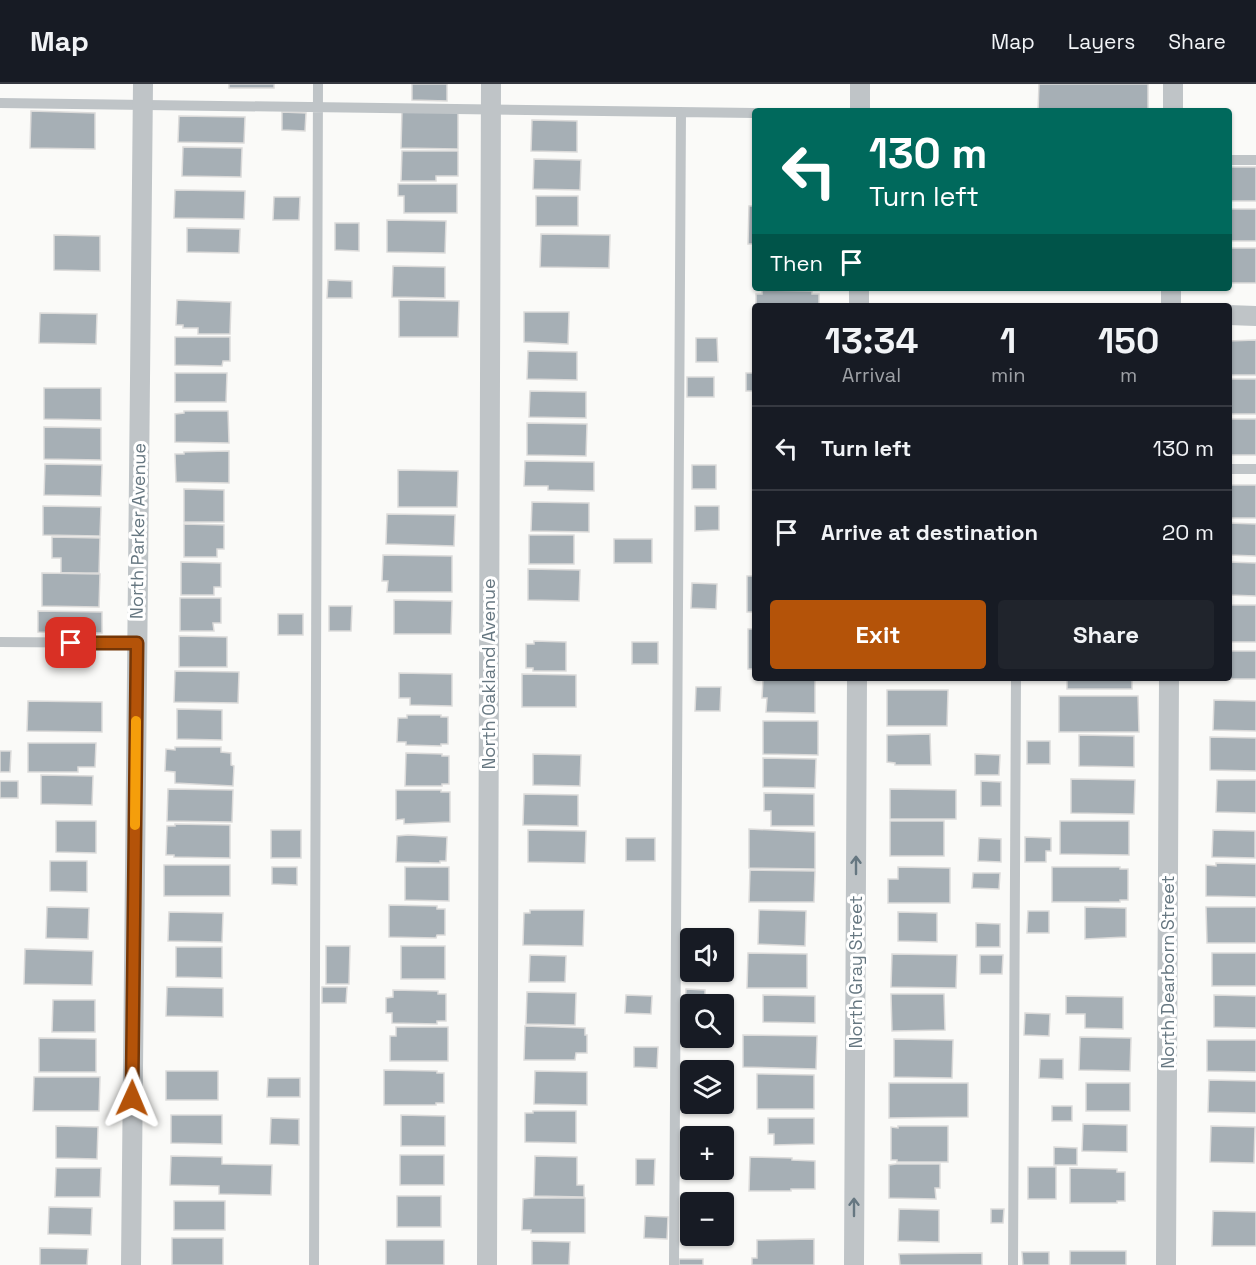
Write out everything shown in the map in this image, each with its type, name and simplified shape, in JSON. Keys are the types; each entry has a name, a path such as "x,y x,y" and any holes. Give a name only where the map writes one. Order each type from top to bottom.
{"street":[{"name":"North Parker Avenue","path":"131,1265 143,84"},
{"name":"North Oakland Avenue","path":"487,1265 491,84"},
{"path":"860,84 860,108"},
{"path":"1173,84 1173,108"},
{"path":"1232,315 1256,316"},
{"name":"North Gray Street","path":"854,1265 857,681"},
{"name":"North Dearborn Street","path":"1166,1265 1169,681"}],"lane":[{"path":"314,1265 318,84"},
{"path":"0,103 752,113"},
{"path":"674,1265 681,112"},
{"path":"1232,160 1256,160"},
{"path":"1232,469 1256,469"},
{"path":"0,642 137,643"},
{"path":"1013,1265 1016,681"}],"building":[{"path":"229,84 274,84 274,88 229,88"},
{"path":"412,84 447,84 447,101 412,100"},
{"path":"1039,84 1148,84 1148,108 1038,108"},
{"path":"31,111 95,113 95,149 30,148"},
{"path":"402,111 458,112 458,149 401,148"},
{"path":"282,112 306,113 305,131 282,130"},
{"path":"179,116 245,117 244,143 178,142"},
{"path":"532,120 577,121 577,152 531,151"},
{"path":"183,147 242,148 241,177 182,176"},
{"path":"402,151 458,151 458,176 436,176 436,181 401,181"},
{"path":"534,159 581,160 580,190 533,189"},
{"path":"1232,167 1256,167 1256,201 1232,201"},
{"path":"398,184 457,184 457,213 404,213 404,196 398,196"},
{"path":"175,190 245,191 244,219 174,218"},
{"path":"536,196 578,196 578,226 536,226"},
{"path":"274,197 300,197 299,220 273,220"},
{"path":"749,206 752,206 752,244 748,244"},
{"path":"1232,209 1256,209 1256,241 1232,241"},
{"path":"387,220 446,221 445,253 387,252"},
{"path":"335,223 359,223 359,251 335,250"},
{"path":"187,228 240,229 239,253 187,252"},
{"path":"541,234 610,235 609,268 540,267"},
{"path":"54,235 100,236 100,271 54,270"},
{"path":"1232,248 1256,248 1256,283 1232,283"},
{"path":"393,266 445,267 445,298 392,297"},
{"path":"328,280 352,281 352,298 327,298"},
{"path":"762,291 812,291 812,294 819,294 819,303 756,303 756,294 762,294"},
{"path":"177,300 231,302 230,334 198,334 198,328 183,328 183,325 176,325"},
{"path":"399,300 459,301 458,337 399,337"},
{"path":"524,312 569,312 568,344 524,342"},
{"path":"40,313 97,314 96,344 39,343"},
{"path":"175,337 230,337 230,361 223,361 222,366 175,365"},
{"path":"696,338 717,338 718,362 696,362"},
{"path":"1256,340 1256,375 1232,375 1232,341"},
{"path":"528,351 577,352 577,380 527,379"},
{"path":"175,373 227,373 226,402 175,402"},
{"path":"746,373 752,373 752,391 746,391"},
{"path":"687,377 714,377 714,397 687,397"},
{"path":"1232,379 1256,379 1256,414 1232,414"},
{"path":"44,388 101,388 101,420 44,419"},
{"path":"530,391 586,392 586,418 529,417"},
{"path":"184,411 228,411 229,443 175,442 175,414 184,413"},
{"path":"1232,419 1256,419 1256,455 1232,455"},
{"path":"527,423 587,424 586,456 527,455"},
{"path":"44,427 101,428 101,460 44,459"},
{"path":"229,451 229,483 176,482 175,454"},
{"path":"525,461 594,462 594,491 548,490 548,486 524,486"},
{"path":"45,464 102,465 101,496 44,495"},
{"path":"692,465 716,465 716,489 692,489"},
{"path":"398,470 458,471 457,507 398,507"},
{"path":"1232,485 1256,485 1256,518 1232,518"},
{"path":"184,489 224,490 224,522 184,522"},
{"path":"532,502 589,503 589,532 531,531"},
{"path":"43,506 101,507 100,536 43,535"},
{"path":"695,506 719,506 719,530 695,531"},
{"path":"387,514 455,515 454,546 386,544"},
{"path":"1232,523 1256,524 1256,556 1232,555"},
{"path":"184,524 224,525 224,549 217,549 217,557 184,557"},
{"path":"529,535 574,535 574,564 529,564"},
{"path":"52,537 100,538 99,573 61,573 61,558 52,558"},
{"path":"614,539 652,539 652,563 614,563"},
{"path":"383,555 452,556 452,592 387,592 388,581 382,581"},
{"path":"181,562 221,563 221,587 214,587 214,595 181,595"},
{"path":"1232,562 1256,563 1256,596 1232,595"},
{"path":"528,569 580,570 579,601 528,600"},
{"path":"42,573 100,574 99,607 42,606"},
{"path":"747,576 752,576 752,612 747,612"},
{"path":"692,583 717,584 716,609 691,608"},
{"path":"180,598 221,598 221,623 213,623 214,631 180,631"},
{"path":"394,600 452,601 451,634 394,634"},
{"path":"1232,605 1256,605 1256,642 1232,642"},
{"path":"329,606 352,606 351,631 329,631"},
{"path":"38,611 102,612 102,633 38,632"},
{"path":"278,614 303,614 303,635 278,635"},
{"path":"748,629 752,629 752,669 748,669"},
{"path":"179,636 227,637 227,667 179,667"},
{"path":"534,641 566,642 566,671 533,671 533,668 526,668 526,644 534,644"},
{"path":"632,642 658,642 658,664 632,664"},
{"path":"1232,651 1256,651 1256,679 1232,679"},
{"path":"175,671 239,672 238,703 174,702"},
{"path":"399,673 452,674 452,706 410,705 410,698 399,698"},
{"path":"522,674 576,675 576,707 522,707"},
{"path":"763,681 815,681 815,713 766,712 767,698 762,698"},
{"path":"1067,681 1132,681 1132,689 1067,689"},
{"path":"696,687 721,687 720,711 695,711"},
{"path":"887,690 948,690 947,726 887,726"},
{"path":"1059,696 1138,696 1139,732 1059,732"},
{"path":"1214,700 1256,701 1256,731 1213,730"},
{"path":"28,701 102,702 102,732 27,731"},
{"path":"177,709 222,710 222,740 177,739"},
{"path":"407,715 448,717 448,744 441,744 441,746 406,745 406,742 397,742 398,718 407,718"},
{"path":"763,721 818,721 818,755 763,754"},
{"path":"930,734 931,765 895,765 895,763 887,762 887,735"},
{"path":"1079,735 1134,736 1134,767 1079,766"},
{"path":"1210,737 1256,738 1256,771 1210,770"},
{"path":"1027,741 1050,741 1050,764 1027,764"},
{"path":"28,743 96,743 95,767 78,767 78,772 28,772"},
{"path":"175,747 221,747 221,752 231,753 231,765 234,766 233,786 175,783 175,772 165,771 166,749 175,750"},
{"path":"0,751 11,751 10,772 0,772"},
{"path":"406,753 449,756 449,784 405,786"},
{"path":"533,754 581,755 580,786 533,785"},
{"path":"975,754 1000,755 999,775 975,775"},
{"path":"763,758 816,759 815,788 763,787"},
{"path":"41,775 93,776 92,805 41,804"},
{"path":"1071,779 1135,780 1134,814 1071,813"},
{"path":"1217,780 1256,780 1256,813 1216,812"},
{"path":"0,781 18,781 18,798 0,798"},
{"path":"981,781 1001,782 1001,806 981,806"},
{"path":"168,789 233,790 232,822 167,821"},
{"path":"890,789 956,790 956,819 890,819"},
{"path":"396,790 450,792 450,822 404,824 404,819 396,820"},
{"path":"764,793 814,794 814,826 771,826 771,811 764,811"},
{"path":"524,794 578,795 578,826 523,825"},
{"path":"56,821 96,821 96,853 56,852"},
{"path":"890,821 944,821 944,856 890,856"},
{"path":"1060,821 1129,821 1129,855 1060,854"},
{"path":"175,824 230,825 230,858 166,855 167,826 175,826"},
{"path":"749,829 815,832 815,869 749,868"},
{"path":"271,830 301,830 301,858 271,858"},
{"path":"528,830 586,831 585,863 528,862"},
{"path":"1213,830 1255,831 1255,858 1212,857"},
{"path":"397,836 447,837 446,861 440,861 440,863 396,862"},
{"path":"1025,837 1051,838 1051,851 1046,851 1046,862 1025,862"},
{"path":"626,838 655,838 655,861 626,861"},
{"path":"979,838 1001,839 1001,862 978,861"},
{"path":"50,861 87,861 87,892 50,891"},
{"path":"1216,863 1256,864 1256,897 1206,896 1206,865 1216,866"},
{"path":"164,865 230,865 230,896 164,896"},
{"path":"272,867 297,867 297,885 272,884"},
{"path":"405,867 449,867 449,901 405,900"},
{"path":"898,867 950,868 950,903 888,903 888,879 898,879"},
{"path":"1052,867 1128,869 1128,900 1052,902"},
{"path":"750,870 815,871 814,902 749,902"},
{"path":"973,873 1000,873 999,889 972,888"},
{"path":"389,905 437,906 437,909 445,909 445,935 437,935 436,938 389,937"},
{"path":"47,907 89,908 88,939 46,938"},
{"path":"1085,907 1126,908 1126,937 1085,939"},
{"path":"1206,907 1256,907 1256,943 1207,943"},
{"path":"530,910 584,910 583,946 523,945 524,913 530,913"},
{"path":"759,910 806,911 805,946 758,944"},
{"path":"1028,911 1049,911 1049,933 1027,933"},
{"path":"169,912 223,913 222,942 168,941"},
{"path":"898,912 937,913 937,942 898,941"},
{"path":"976,923 1000,924 1000,947 976,947"},
{"path":"326,946 350,946 349,984 326,984"},
{"path":"401,946 445,946 445,979 401,979"},
{"path":"176,947 222,947 222,978 176,977"},
{"path":"25,949 93,951 92,985 24,984"},
{"path":"748,953 807,954 807,988 747,988"},
{"path":"1212,953 1256,953 1256,986 1212,986"},
{"path":"892,954 957,955 956,988 891,987"},
{"path":"530,955 566,956 565,982 529,982"},
{"path":"980,955 1003,955 1002,974 980,974"},
{"path":"167,987 223,988 223,1017 166,1016"},
{"path":"322,987 347,987 346,1003 322,1003"},
{"path":"686,989 705,990 705,994 686,994"},
{"path":"393,990 438,991 438,994 446,994 446,1021 437,1021 437,1024 392,1023 392,1013 386,1013 386,998 393,997"},
{"path":"527,992 576,993 575,1025 526,1024"},
{"path":"891,994 944,994 945,1030 892,1031"},
{"path":"626,995 652,996 651,1014 625,1013"},
{"path":"763,995 815,996 815,1023 763,1022"},
{"path":"1214,995 1256,996 1256,1028 1214,1027"},
{"path":"1066,996 1123,997 1123,1029 1085,1028 1085,1014 1066,1014"},
{"path":"53,1000 95,1000 95,1032 52,1032"},
{"path":"1025,1013 1050,1014 1049,1036 1024,1035"},
{"path":"525,1026 585,1028 587,1053 576,1053 575,1060 524,1060"},
{"path":"396,1027 448,1027 448,1061 390,1061 390,1036 396,1036"},
{"path":"743,1035 817,1036 816,1069 743,1067"},
{"path":"1080,1037 1131,1038 1130,1071 1079,1070"},
{"path":"39,1038 96,1039 96,1072 39,1072"},
{"path":"894,1039 953,1040 952,1078 894,1077"},
{"path":"1207,1040 1256,1040 1256,1072 1207,1071"},
{"path":"634,1047 658,1047 657,1068 634,1067"},
{"path":"1040,1059 1063,1059 1063,1079 1039,1078"},
{"path":"384,1070 444,1073 444,1103 384,1105"},
{"path":"166,1071 218,1071 218,1100 166,1100"},
{"path":"535,1071 587,1072 587,1105 534,1104"},
{"path":"757,1074 814,1075 814,1109 757,1109"},
{"path":"34,1077 100,1077 99,1111 33,1111"},
{"path":"268,1078 300,1078 300,1097 267,1097"},
{"path":"1209,1080 1256,1081 1256,1113 1208,1112"},
{"path":"889,1083 968,1083 968,1117 889,1118"},
{"path":"1086,1083 1130,1083 1130,1111 1086,1111"},
{"path":"1052,1106 1072,1106 1072,1121 1052,1121"},
{"path":"533,1111 576,1111 576,1143 525,1142 525,1113 533,1113"},
{"path":"171,1115 222,1115 222,1144 171,1143"},
{"path":"401,1115 445,1116 445,1146 401,1146"},
{"path":"271,1118 299,1119 299,1145 270,1144"},
{"path":"768,1118 814,1118 814,1144 774,1145 774,1134 768,1134"},
{"path":"1083,1124 1127,1125 1127,1152 1082,1151"},
{"path":"56,1126 98,1127 97,1159 56,1158"},
{"path":"898,1126 948,1126 948,1162 891,1160 891,1127 898,1128"},
{"path":"1211,1126 1255,1127 1254,1163 1210,1162"},
{"path":"1054,1147 1077,1148 1077,1165 1054,1165"},
{"path":"400,1155 444,1155 444,1185 400,1185"},
{"path":"171,1156 222,1157 222,1164 272,1165 271,1195 219,1194 219,1186 170,1185"},
{"path":"535,1156 577,1157 577,1185 584,1185 584,1197 534,1196"},
{"path":"750,1157 815,1161 815,1189 749,1191"},
{"path":"636,1159 655,1159 654,1185 636,1185"},
{"path":"940,1164 940,1188 935,1188 936,1199 889,1198 889,1165"},
{"path":"1028,1167 1056,1167 1056,1199 1028,1199"},
{"path":"56,1168 101,1168 100,1197 55,1197"},
{"path":"1070,1168 1117,1169 1117,1172 1125,1172 1125,1201 1070,1203"},
{"path":"397,1196 441,1196 441,1227 397,1227"},
{"path":"585,1198 585,1233 531,1233 531,1230 522,1230 523,1199"},
{"path":"174,1201 225,1201 225,1230 174,1230"},
{"path":"49,1207 92,1208 91,1235 48,1234"},
{"path":"899,1209 939,1210 939,1242 898,1241"},
{"path":"991,1209 1004,1209 1003,1223 991,1223"},
{"path":"1213,1211 1256,1212 1256,1246 1212,1246"},
{"path":"645,1216 668,1217 667,1239 644,1238"},
{"path":"172,1238 223,1238 223,1265 172,1265"},
{"path":"814,1239 814,1265 752,1265 752,1258 757,1258 757,1240"},
{"path":"386,1240 444,1240 444,1265 386,1265"},
{"path":"532,1241 570,1242 569,1265 532,1265"},
{"path":"40,1248 88,1249 87,1265 40,1265"},
{"path":"1070,1251 1126,1251 1126,1265 1070,1265"},
{"path":"1022,1252 1049,1252 1049,1265 1023,1265"},
{"path":"982,1253 982,1265 900,1265 899,1254"},
{"path":"679,1259 703,1259 703,1265 679,1265"}],"slow traffic":[{"path":"135,825 136,721"}],"route":[{"path":"71,643 137,643 132,1098"}]}
